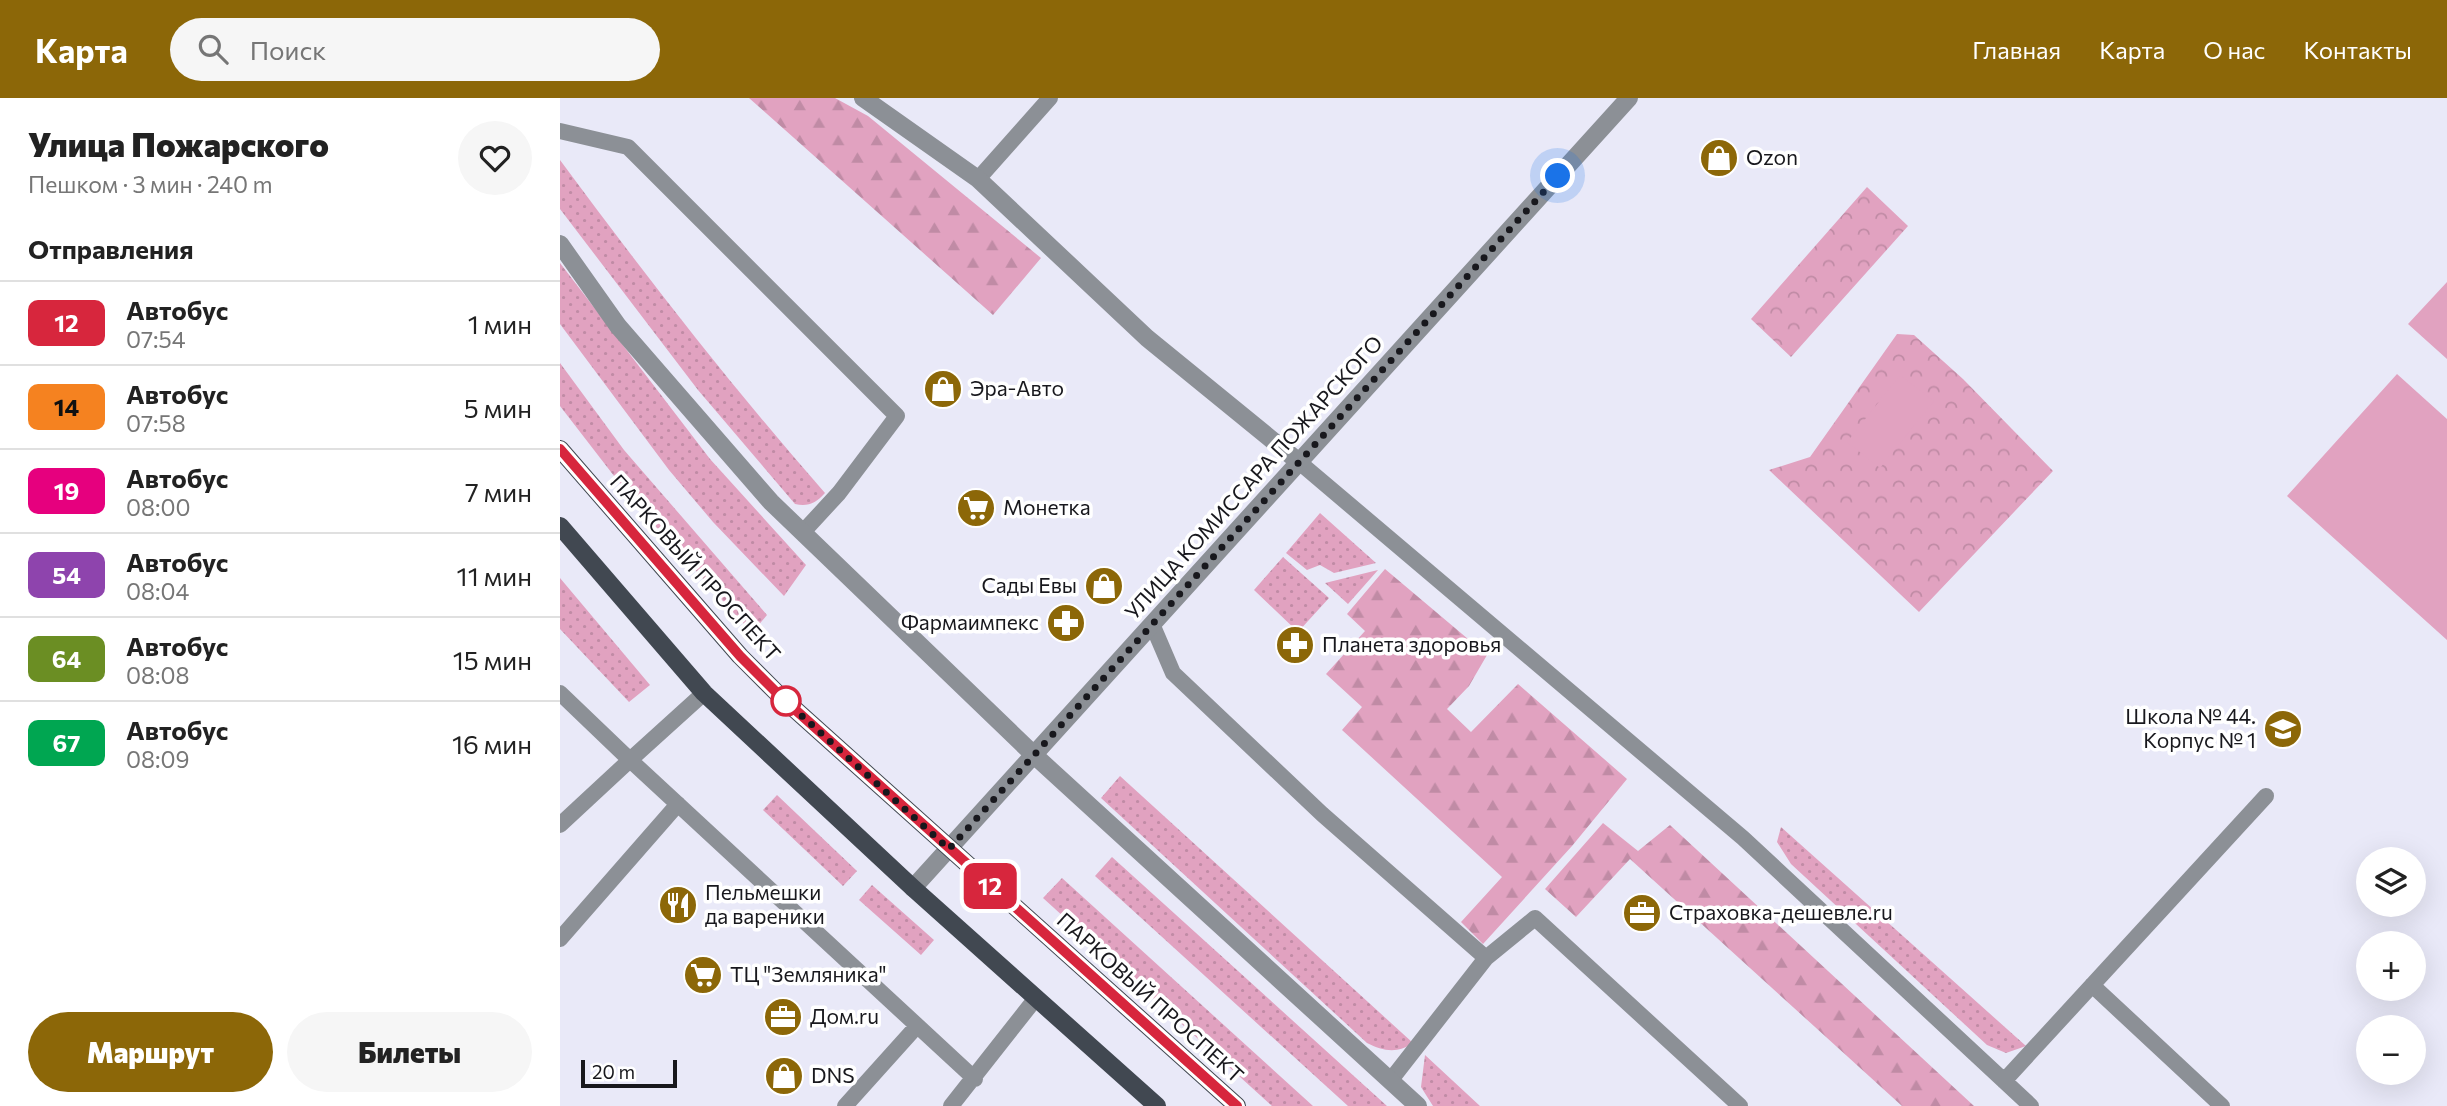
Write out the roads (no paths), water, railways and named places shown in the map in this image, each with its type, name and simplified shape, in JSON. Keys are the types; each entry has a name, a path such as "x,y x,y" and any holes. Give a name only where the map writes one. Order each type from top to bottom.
{"main road":[{"name":"ПАРКОВЫЙ ПРОСПЕКТ","path":"560,450 740,656 949,849 1237,1106"},
{"path":"560,526 704,693 913,888 1157,1106"}],"street":[{"path":"863,98 978,179 1147,338 1299,462"},
{"name":"УЛИЦА КОМИССАРА ПОЖАРСКОГО","path":"913,888 1629,98"},
{"path":"560,244 618,326 771,502 1034,755 1418,1106"}],"lane":[{"path":"978,179 1050,98"},
{"path":"560,131 628,147 897,416 839,493 803,532"},
{"path":"1299,462 1743,838 2031,1106"},
{"path":"1152,624 1173,673 1322,814 1486,958"},
{"path":"560,825 704,693"},
{"path":"560,694 975,1079"},
{"path":"2004,1081 2266,796"},
{"path":"560,939 678,804"},
{"path":"1390,1081 1486,958 1535,918 1740,1106"},
{"path":"2092,985 2222,1106"},
{"path":"951,1106 975,1079 992,1052 1036,998"},
{"path":"845,1106 917,1026"}],"place":[{"name":"Ozon","path":"1719,158"},
{"name":"Эра-Авто","path":"943,389"},
{"name":"Монетка","path":"976,508"},
{"name":"Сады Евы","path":"1104,586"},
{"name":"Фармаимпекс","path":"1066,623"},
{"name":"Планета здоровья","path":"1295,645"},
{"name":"Школа № 44. Корпус № 1","path":"2283,729"},
{"name":"Пельмешки да вареники","path":"678,905"},
{"name":"Страховка-дешевле.ru","path":"1642,913"},
{"name":"ТЦ \"Земляника\"","path":"703,975"},
{"name":"Дом.ru","path":"783,1017"},
{"name":"DNS","path":"784,1076"}]}
